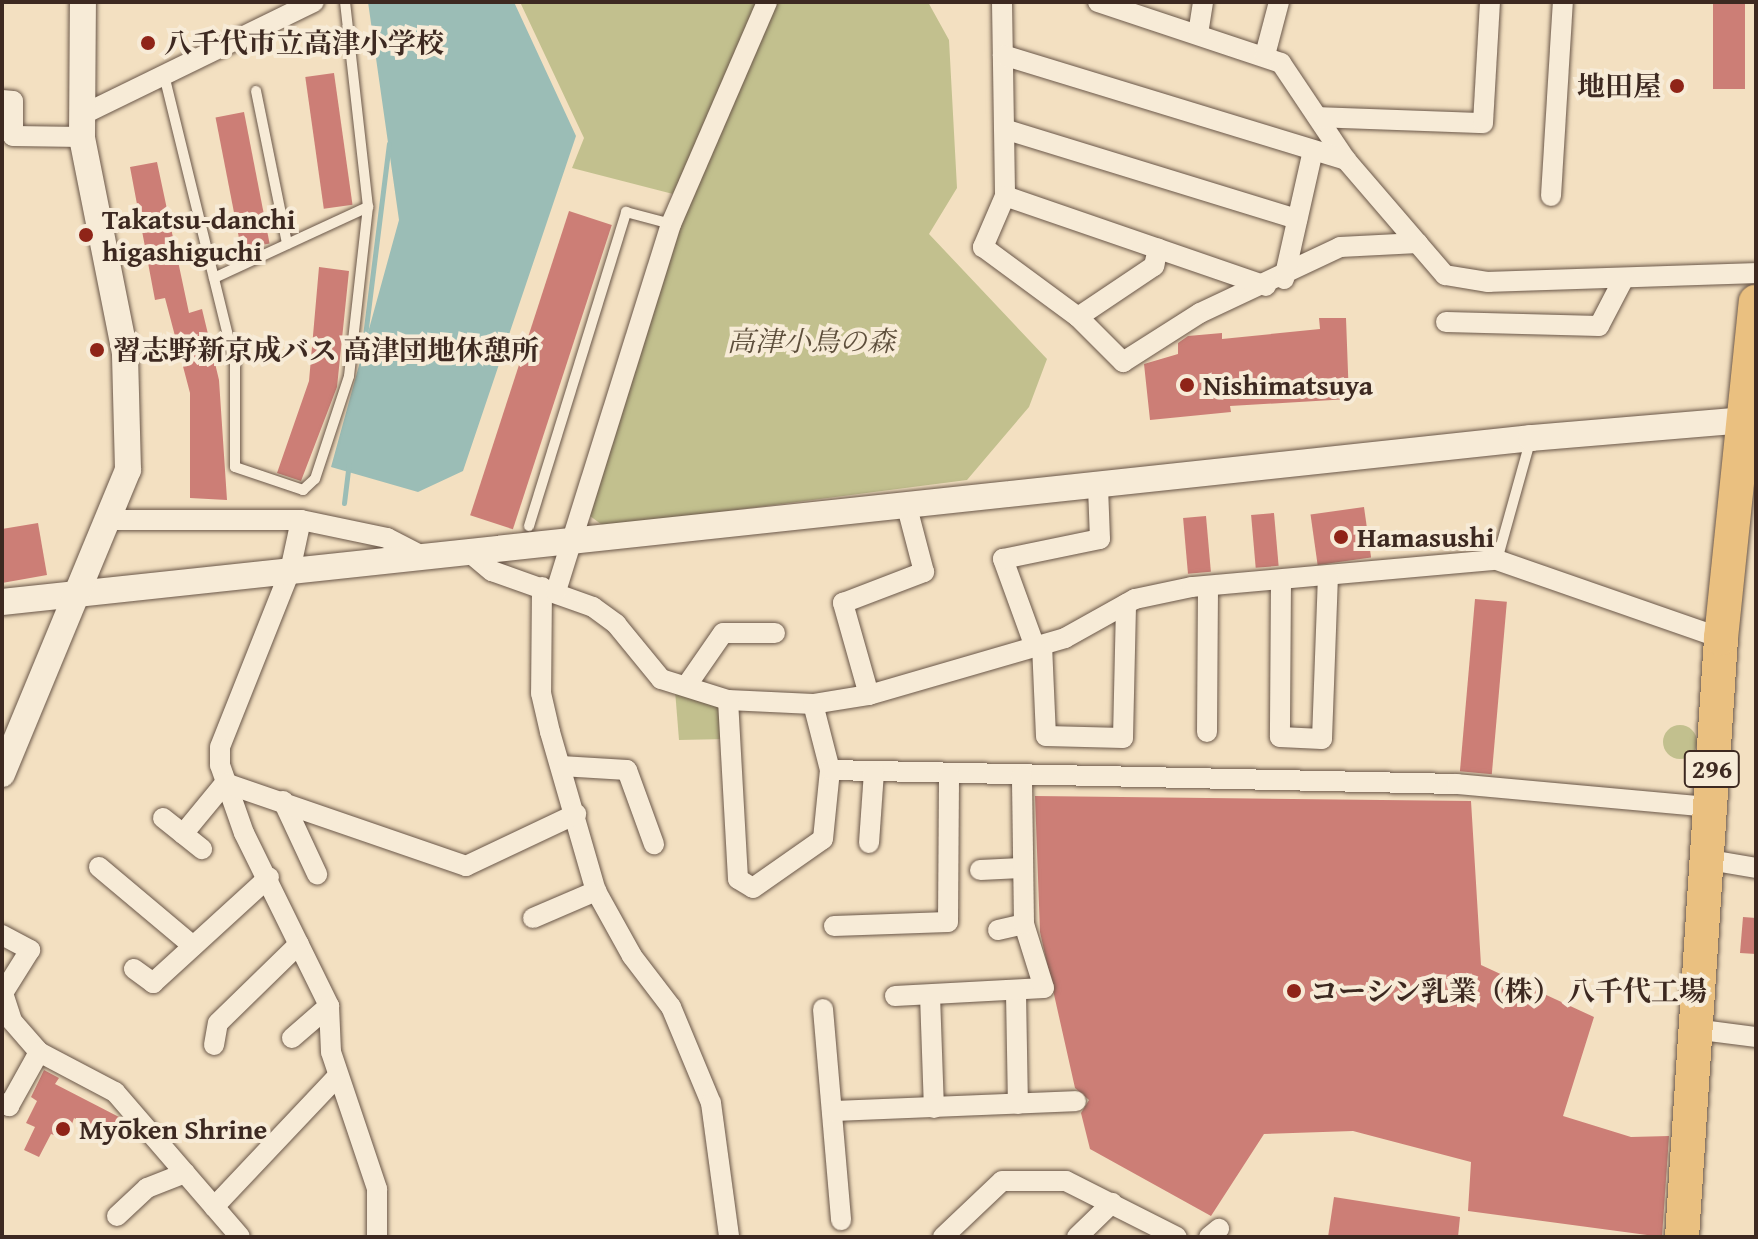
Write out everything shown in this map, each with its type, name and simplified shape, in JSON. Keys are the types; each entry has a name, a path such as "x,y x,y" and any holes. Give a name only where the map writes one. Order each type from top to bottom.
{"highway":[{"name":"296","path":"1682,1237 1704,859 1721,638 1751,420 1756,302"}],"street":[{"path":"2,774 111,520 128,470 128,386 82,126 83,2"},
{"path":"2,100 13,101 13,136 82,126 164,75 314,2"},
{"path":"729,1237 711,1103 671,1007 632,956 596,891 541,693 549,589 570,542 671,224 767,2"},
{"path":"1002,2 1005,196 983,247 1078,317 1123,362 1200,313 1275,282 1340,247 1418,243"},
{"path":"1098,2 1265,55 1281,63 1346,160 1418,243 1434,267 1458,279 1756,273"},
{"path":"1198,34 1203,2"},
{"path":"1265,55 1279,2"},
{"path":"1318,117 1483,123 1490,2"},
{"path":"1551,196 1563,2"},
{"path":"1003,55 1346,160"},
{"path":"1004,129 1297,219"},
{"path":"1275,282 1297,219 1313,150"},
{"path":"1005,196 1158,248 1275,282"},
{"path":"1078,317 1154,266 1158,248"},
{"path":"1446,322 1599,326 1624,278"},
{"path":"2,602 1098,487 1531,438 1751,420"},
{"path":"1098,487 1100,539 1003,559 1038,646 1046,736 1123,738 1126,604"},
{"path":"869,695 843,603 924,572 907,507"},
{"path":"111,520 301,520 387,538 424,557"},
{"path":"301,520 290,571 220,747 225,783 329,1006 338,1076 377,1189 377,1237"},
{"path":"469,552 492,571 549,589 616,624 661,679 728,700 813,704 869,695 1038,646 1126,604 1208,586 1328,579 1497,560 1721,638"},
{"path":"1281,582 1280,737 1322,739 1328,579"},
{"path":"1207,732 1208,586"},
{"path":"687,685 723,633 775,633"},
{"path":"728,700 738,879 753,888 823,839 830,770 813,704"},
{"path":"561,766 627,770 654,844"},
{"path":"830,770 1457,784 1709,807"},
{"path":"869,843 874,772"},
{"path":"834,926 948,922 949,774"},
{"path":"895,996 1016,993 1044,988 1024,924 1022,776"},
{"path":"225,783 466,866 576,814"},
{"path":"183,834 225,783"},
{"path":"283,801 317,874"},
{"path":"163,818 202,849"},
{"path":"1704,859 1756,868"},
{"path":"99,867 193,946"},
{"path":"980,870 1021,868"},
{"path":"134,969 153,983 269,877"},
{"path":"533,918 596,891"},
{"path":"998,930 1024,924"},
{"path":"2,935 30,950 3,993 12,1021 39,1052 115,1092 240,1237"},
{"path":"214,1045 218,1023 299,944"},
{"path":"1016,993 1018,1104"},
{"path":"930,995 934,1108"},
{"path":"292,1038 329,1006"},
{"path":"823,1009 841,1220"},
{"path":"1694,1029 1756,1037"},
{"path":"2,1103 9,1106 39,1052"},
{"path":"214,1207 338,1076"},
{"path":"832,1111 1076,1101"},
{"path":"117,1216 147,1188 185,1173"},
{"path":"943,1237 1002,1181 1066,1181 1177,1237"},
{"path":"1077,1237 1112,1203"}],"lane":[{"path":"164,75 235,365 235,467 303,490 315,479 349,376 368,207 345,2"},
{"path":"256,91 287,244"},
{"path":"214,278 368,207"},
{"path":"529,526 626,212 671,224"},
{"path":"1497,560 1531,438"}],"green space":[{"path":"520,2 758,2 673,194 572,168 584,138"},
{"name":"高津小鳥の森","path":"776,2 928,2 949,40 957,188 929,234 1047,359 1029,407 967,480 605,527 590,516 706,146"},
{"path":"675,690 725,702 726,739 679,740"},
{"path":"1680,725 1692,730 1697,742 1692,754 1680,759 1668,754 1663,742 1668,730"}],"water":[{"path":"368,2 514,2 576,136 463,471 418,492 331,467 399,220"}],"building":[{"path":"1713,2 1745,2 1745,89 1713,89"},
{"path":"334,73 353,205 324,209 305,77"},
{"path":"244,112 270,244 241,249 216,118"},
{"path":"157,162 189,313 202,309 219,380 227,500 190,498 190,393 165,298 155,300 130,167"},
{"path":"569,211 612,225 513,529 470,515"},
{"path":"319,267 349,271 337,387 301,481 277,473 309,381"},
{"path":"1319,318 1346,318 1349,399 1230,406 1231,412 1150,420 1144,364 1178,354 1178,343 1188,336 1222,333 1222,339 1320,329"},
{"name":"Hamasushi","path":"1364,507 1371,558 1318,565 1311,515"},
{"path":"1274,513 1279,566 1256,568 1251,515"},
{"path":"1206,516 1211,572 1188,574 1183,518"},
{"path":"38,523 47,575 2,583 2,529"},
{"path":"1475,599 1507,602 1492,774 1460,771"},
{"name":"コーシン乳業（株） 八千代工場","path":"1035,796 1471,801 1481,965 1594,1017 1563,1116 1631,1137 1669,1136 1662,1237 1468,1211 1471,1162 1353,1131 1264,1134 1211,1216 1090,1149 1081,1113 1089,1100 1075,1088 1040,932"},
{"path":"1743,917 1756,918 1756,954 1740,953"},
{"path":"44,1070 59,1078 55,1084 119,1117 113,1141 74,1118 67,1139 51,1134 39,1157 24,1150 35,1127 26,1123 37,1101 31,1097"},
{"path":"1334,1197 1460,1217 1458,1237 1328,1237"}],"waterway":[{"path":"363,352 389,144"},
{"path":"344,503 349,465"}],"place":[{"name":"八千代市立高津小学校","path":"148,43"},
{"name":"地田屋","path":"1677,86"},
{"name":"Takatsu-danchi higashiguchi","path":"86,235"},
{"name":"習志野新京成バス 高津団地休憩所","path":"97,350"},
{"name":"Nishimatsuya","path":"1187,385"},
{"name":"Hamasushi","path":"1341,537"},
{"name":"コーシン乳業（株） 八千代工場","path":"1294,991"},
{"name":"Myōken Shrine","path":"63,1129"}]}
